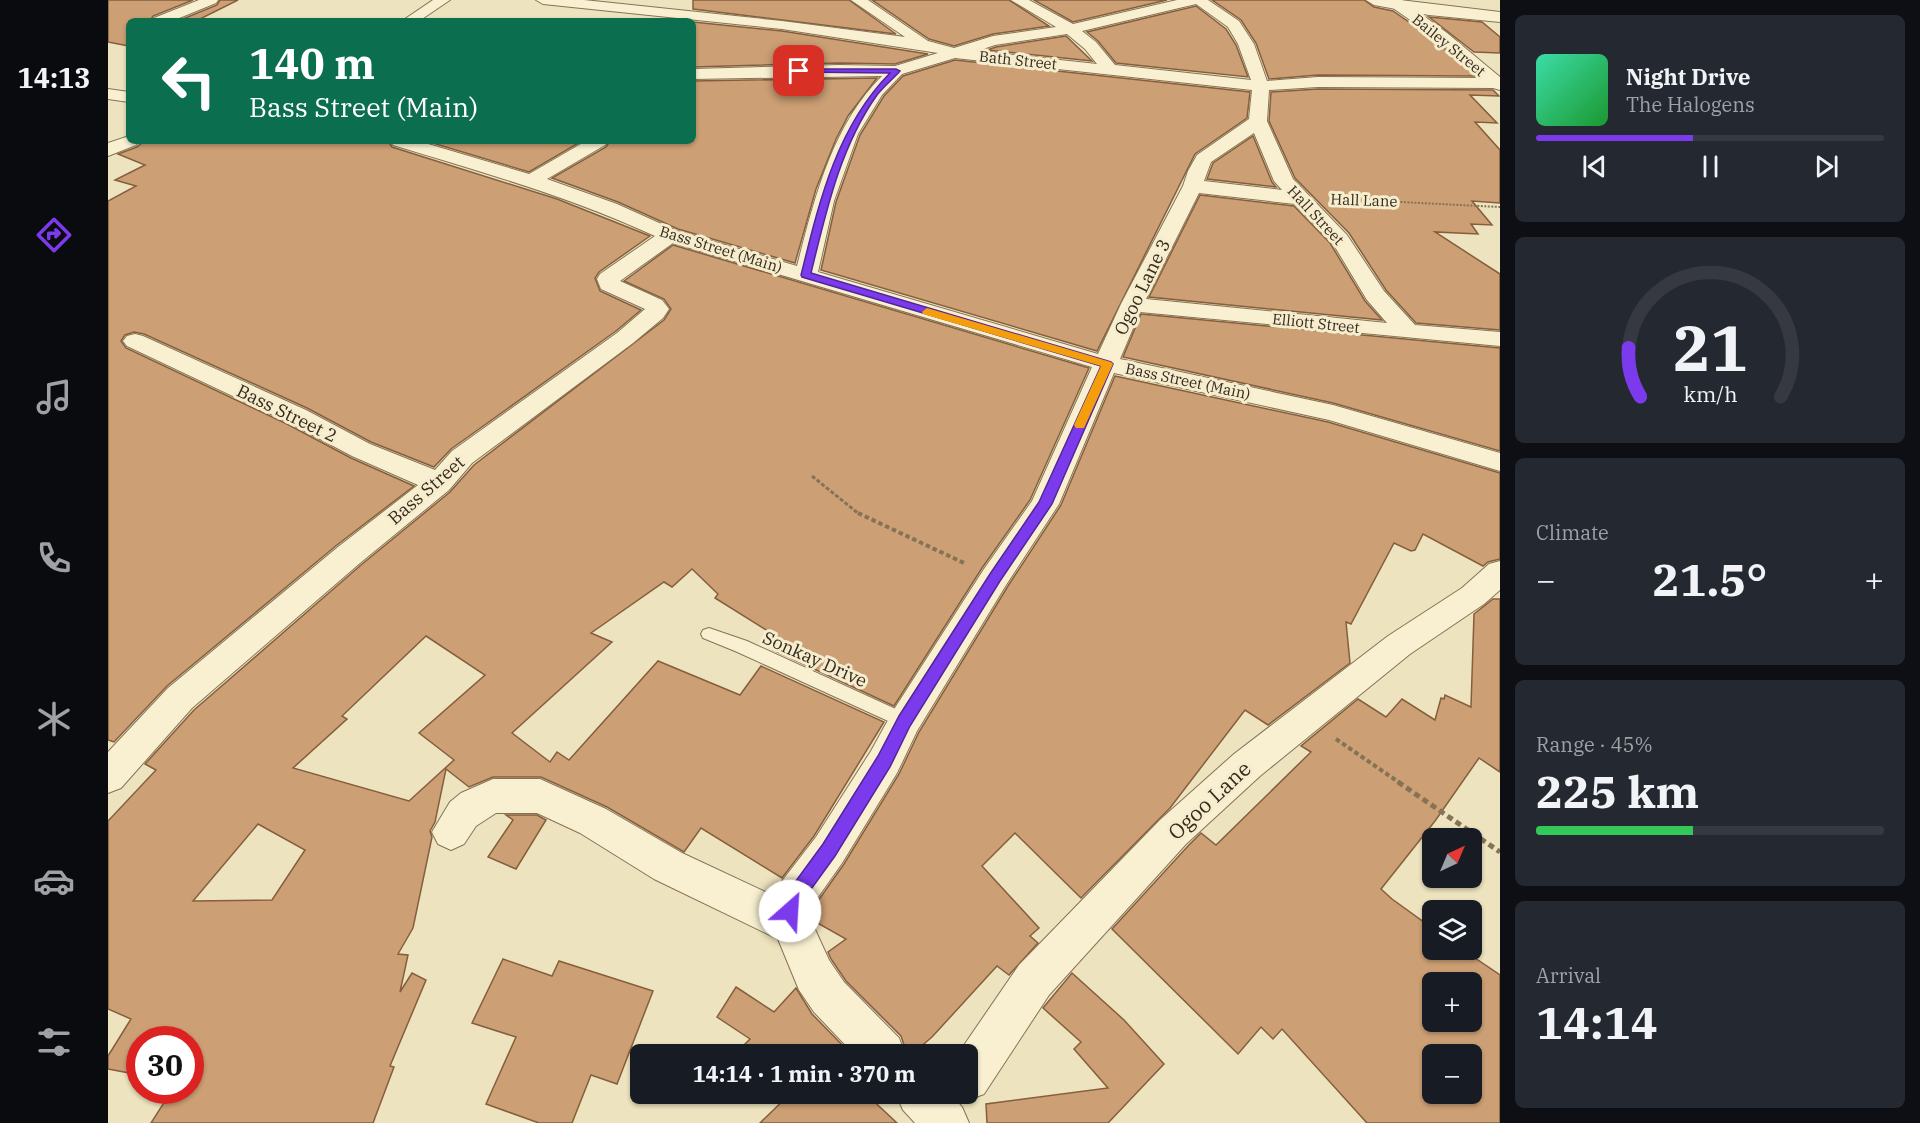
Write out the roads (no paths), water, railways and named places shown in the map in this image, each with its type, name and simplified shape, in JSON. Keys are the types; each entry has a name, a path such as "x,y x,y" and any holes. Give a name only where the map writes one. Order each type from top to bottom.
{"street":[{"path":"166,18 211,0"},
{"path":"415,18 443,0"},
{"name":"Bath Street","path":"543,0 658,16 711,16 927,45 954,53 1261,86 1318,82 1498,84"},
{"path":"642,0 658,16"},
{"path":"858,0 927,45"},
{"path":"1018,0 1082,35 1099,53 1110,70"},
{"path":"696,74 839,69 896,71 993,41 1072,28 1197,0"},
{"name":"Hall Street","path":"1197,0 1234,24 1246,44 1261,86 1258,121 1284,181 1340,239 1375,295 1408,332"},
{"path":"1374,0 1500,17"},
{"name":"Bailey Street","path":"1397,2 1442,36 1498,84"},
{"path":"806,275 824,201 849,134 875,92 896,71"},
{"path":"108,94 126,97"},
{"name":"Ogoo Lane 3","path":"874,1044 829,997 814,975 792,925 790,911 793,899 829,850 884,762 905,721 995,577 1045,504 1132,304 1193,186 1197,171 1204,159 1258,121"},
{"path":"108,150 126,143"},
{"name":"Bass Street (Main)","path":"409,144 610,208 670,236 1107,364 1333,413 1500,462"},
{"path":"530,181 594,144"},
{"path":"1193,186 1298,198"},
{"name":"Bass Street","path":"108,777 180,698 349,555 439,483 462,457 625,338 655,313 658,309 654,305 609,284 608,279 670,236"},
{"name":"Elliott Street","path":"1132,304 1500,339"},
{"name":"Bass Street 2","path":"135,341 297,416 361,450 439,483"},
{"name":"Ogoo Lane","path":"978,1063 1034,980 1173,832 1246,765 1399,645 1473,596 1500,572"},
{"path":"451,832 463,814 493,796 540,796 593,821 668,866 792,925"}],"lane":[{"name":"Sonkay Drive","path":"709,634 741,646 905,721"}]}
